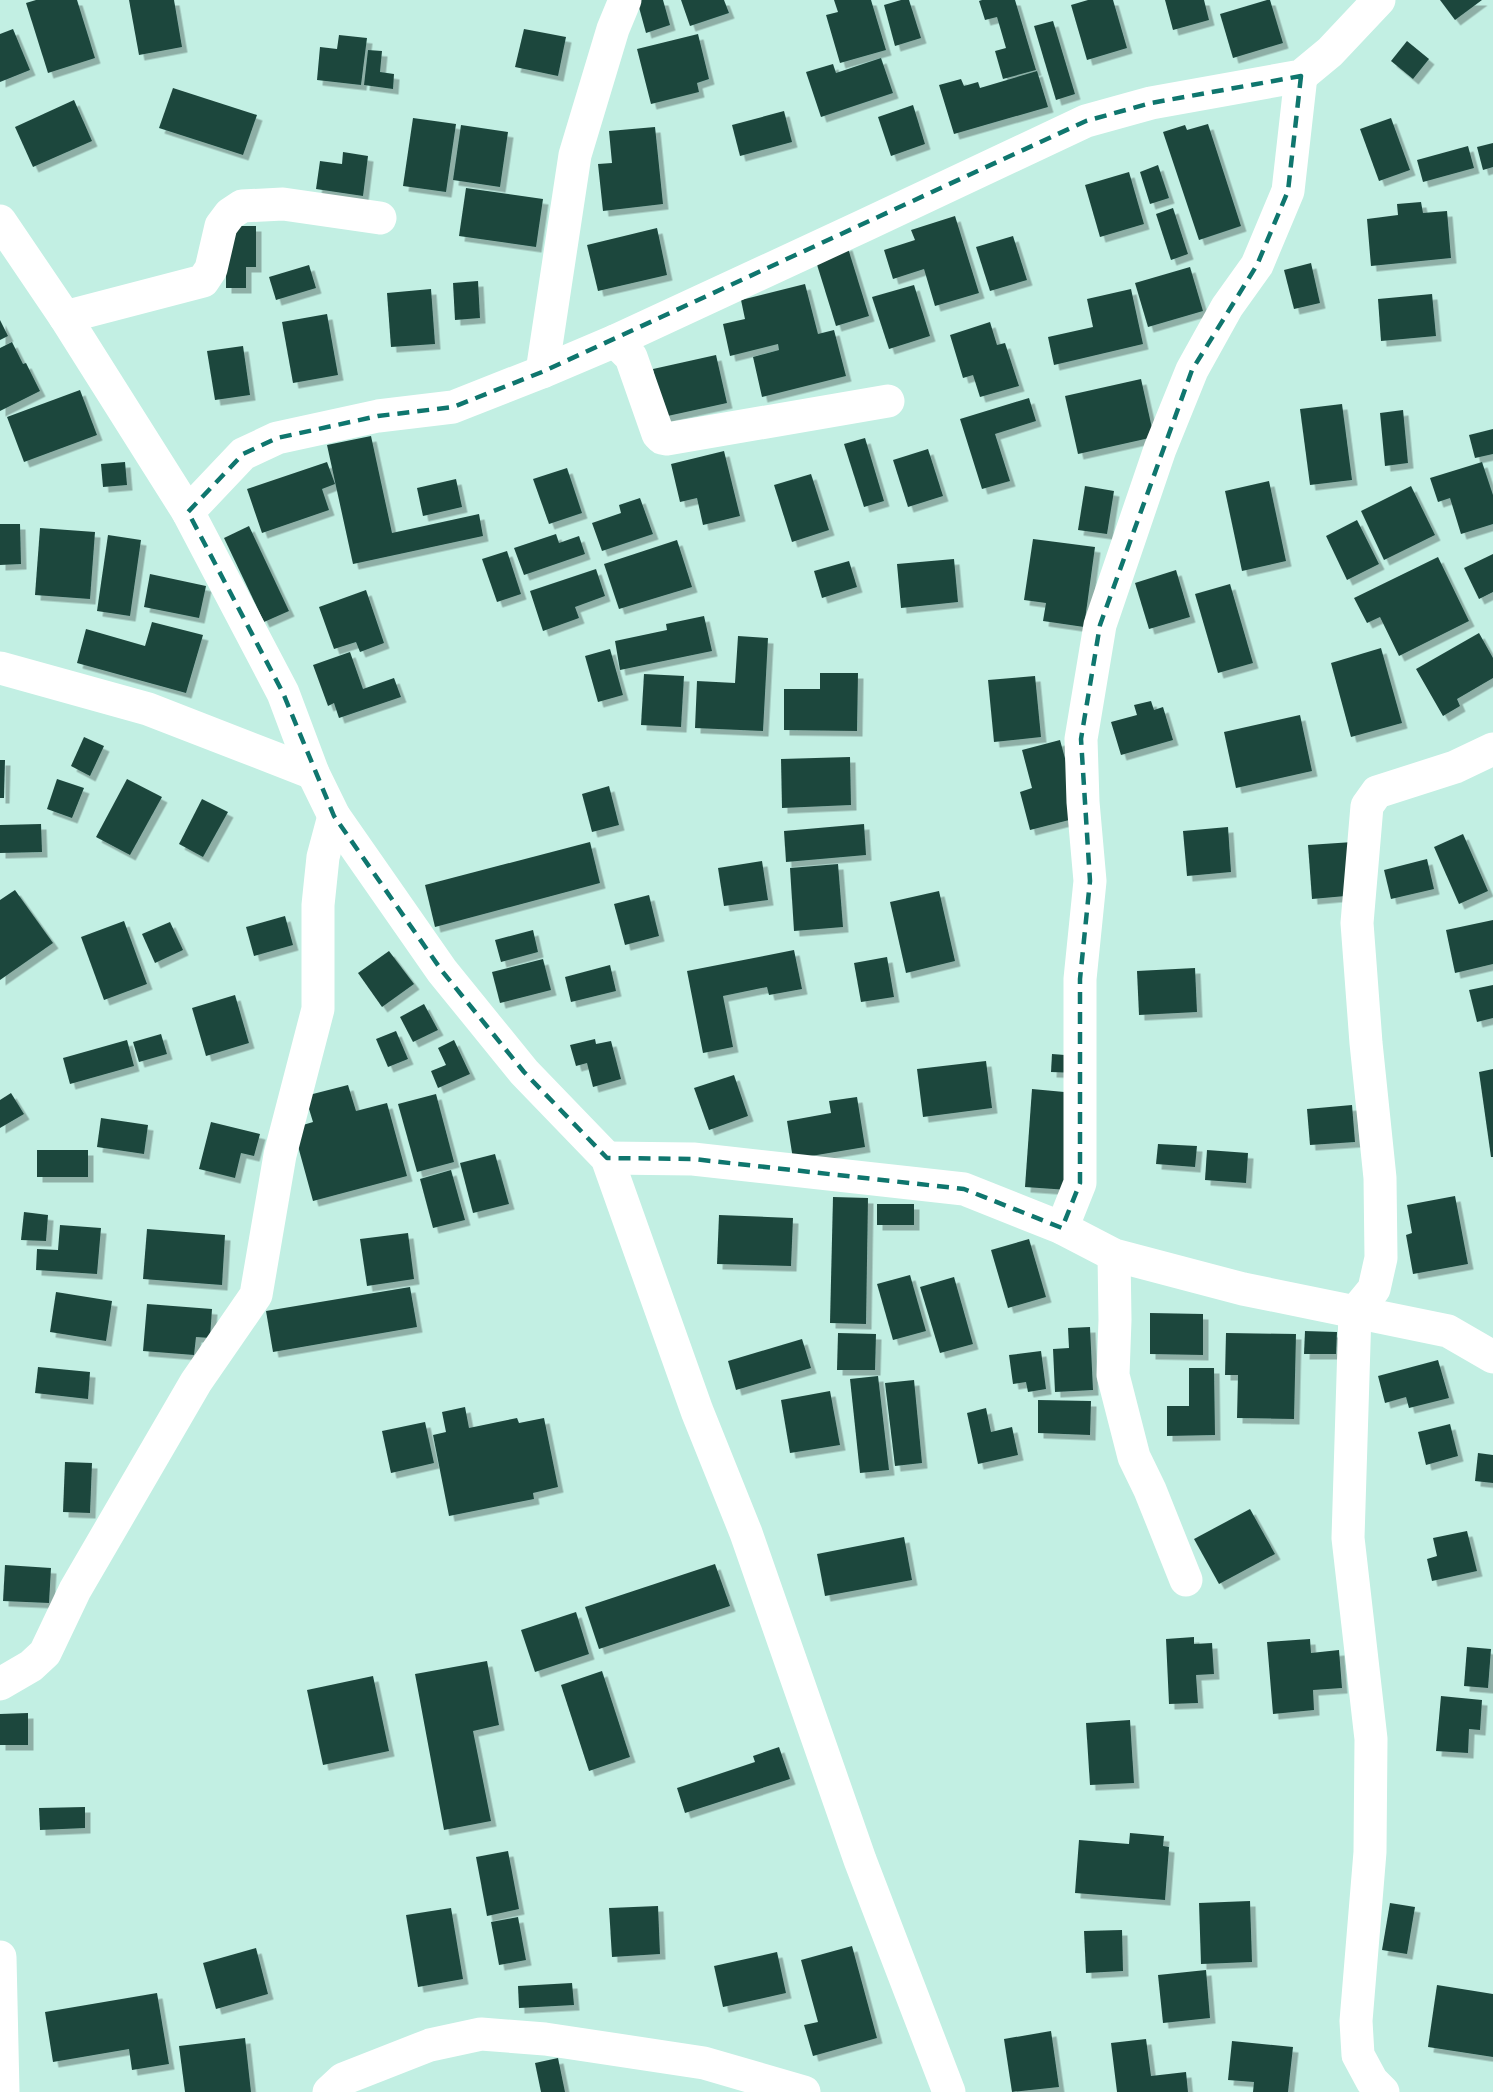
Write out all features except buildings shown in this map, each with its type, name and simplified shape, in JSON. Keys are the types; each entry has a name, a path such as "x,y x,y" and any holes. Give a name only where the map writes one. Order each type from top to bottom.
{"street":[{"path":"542,372 575,155 613,29 625,0"},
{"path":"188,512 243,454 277,438 378,416 453,407 615,341 1086,121 1151,103 1301,76 1330,52 1379,0"},
{"path":"1062,1228 1080,1183 1080,980 1090,881 1083,802 1082,739 1100,626 1160,449 1192,370 1227,307 1257,265 1288,191 1301,76"},
{"path":"65,317 203,281 211,269 220,226 230,214 242,206 283,204 380,218"},
{"path":"0,221 65,317 188,512 284,693 313,773 334,816 442,971 524,1072 607,1158 697,1411 746,1533 860,1860 949,2092"},
{"path":"615,341 631,357 658,434 667,440 888,400"},
{"path":"0,668 148,709 313,773"},
{"path":"1383,2092 1372,2081 1358,2055 1356,2021 1370,1852 1371,1739 1348,1538 1355,1312 1374,1288 1381,1258 1380,1178 1366,1043 1357,923 1367,806 1377,792 1455,766 1493,749"},
{"path":"0,1684 31,1666 45,1653 75,1590 196,1382 256,1295 280,1155 318,1009 318,905 323,857 334,816"},
{"path":"607,1158 693,1159 964,1189 1062,1228 1114,1256 1243,1289 1448,1331 1493,1357"},
{"path":"1114,1256 1113,1375 1134,1457 1150,1490 1186,1580"},
{"path":"0,1957 3,2092"},
{"path":"329,2092 344,2079 430,2045 482,2034 545,2039 704,2062 804,2092"}],"highlighted area":[{"path":"1301,76 1288,191 1257,265 1192,370 1100,625 1081,739 1090,881 1080,979 1080,1183 1062,1228 964,1189 693,1159 607,1158 524,1072 442,971 334,816 283,693 188,512 243,454 277,438 378,416 453,407 542,372 1086,121 1151,103"}]}
